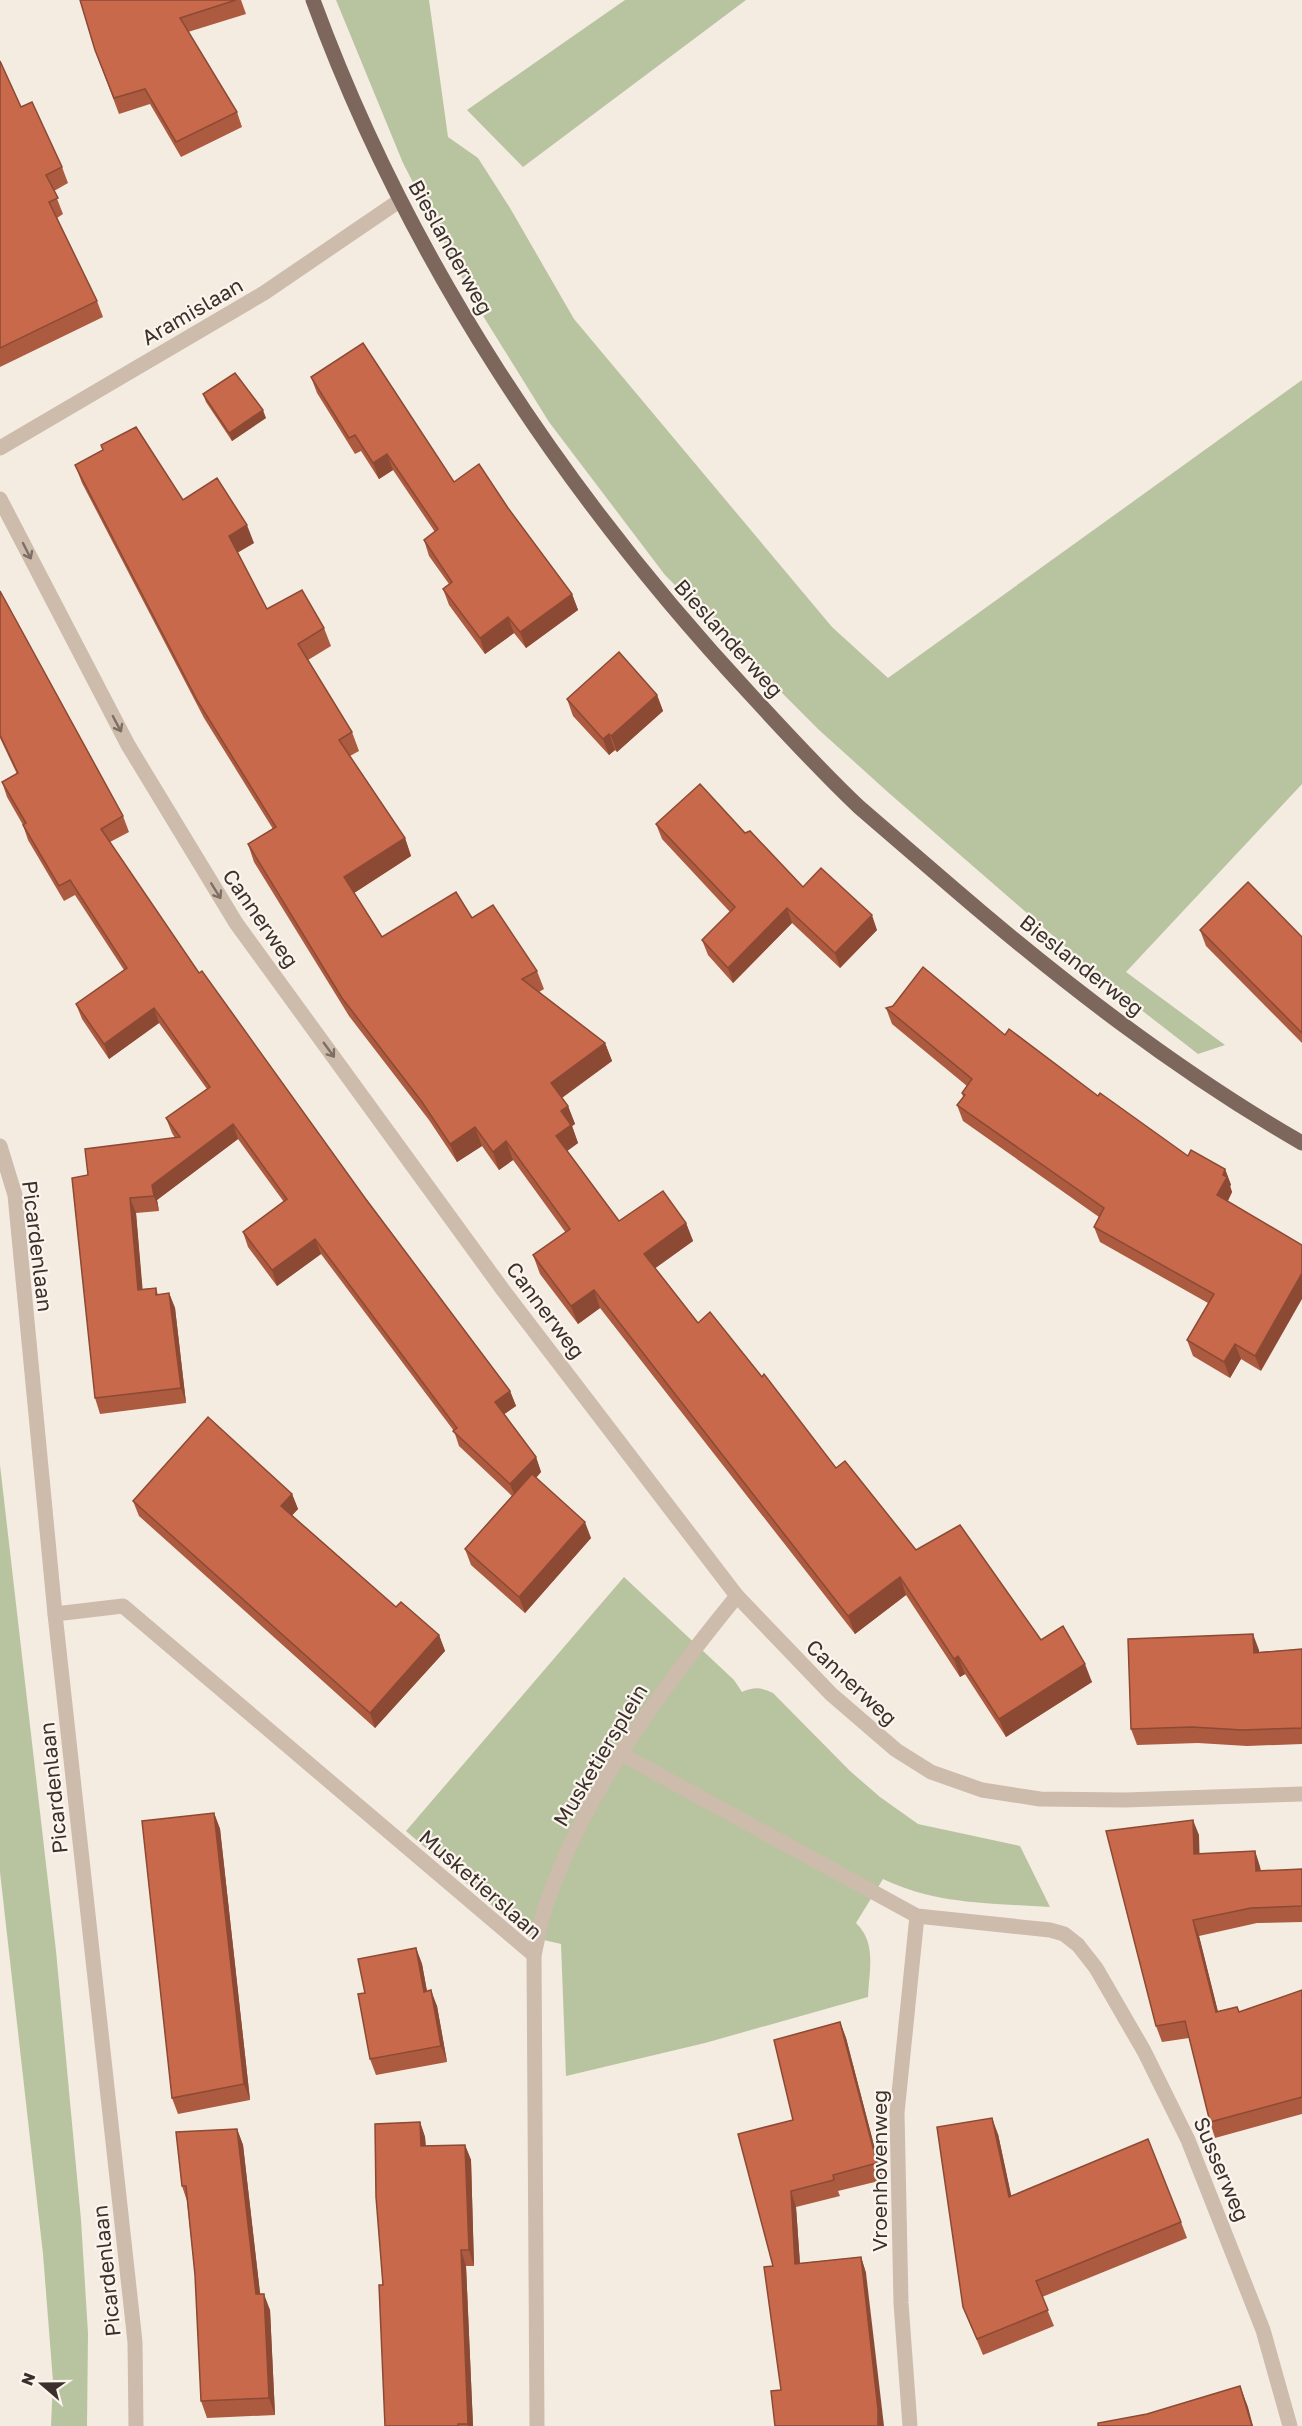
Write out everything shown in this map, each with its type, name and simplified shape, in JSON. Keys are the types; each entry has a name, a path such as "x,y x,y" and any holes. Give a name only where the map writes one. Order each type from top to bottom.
{"main road":[{"name":"Bieslanderweg","path":"313,0 327,39 399,201 462,315 570,477 660,592 772,717 857,804 1012,939 1121,1023 1239,1107 1302,1143"}],"street":[{"name":"Aramislaan","path":"0,448 264,293 399,201"},
{"name":"Cannerweg","path":"0,499 128,745 236,923 503,1290 737,1596 798,1661 866,1726 896,1750 931,1772 959,1784 1040,1799 1125,1800 1302,1794"},
{"name":"Picardenlaan","path":"0,1146 15,1195 55,1614 135,2342 136,2426"},
{"name":"Musketiersplein","path":"534,1955 546,1903 562,1864 591,1806 621,1754 676,1671 737,1596"},
{"name":"Musketierslaan","path":"55,1614 123,1606 534,1955 537,2426"},
{"path":"621,1754 917,1916"},
{"name":"Susserweg","path":"917,1916 1050,1930 1064,1934 1078,1945 1096,1968 1121,2008 1188,2140 1263,2330 1290,2426"},
{"name":"Vroenhovenweg","path":"910,2426 901,2303 897,2113 917,1916"}],"green space":[{"path":"336,0 429,0 448,137 478,158 510,208 574,319 832,627 888,678 1302,380 1302,784 1126,972 1225,1045 1198,1054 1113,988 818,729 665,575 549,422 475,303 403,163"},
{"path":"625,0 746,0 523,167 467,110"},
{"path":"0,1465 56,1951 81,2220 88,2333 87,2426 51,2426 53,2381 43,2254 0,1872"},
{"path":"624,1577 734,1680 742,1692 758,1688 773,1693 850,1771 880,1797 918,1824 1020,1846 1050,1907 944,1898 903,1888 883,1879 856,1923 863,1931 869,1948 868,1997 705,2043 566,2076 561,1944 527,1936 406,1831"}],"building":[{"path":"80,0 236,0 180,18 237,112 176,142 145,89 114,98 95,50"},
{"path":"0,61 21,107 32,102 62,167 46,175 58,198 49,202 97,301 0,348"},
{"path":"363,343 454,482 479,464 508,508 572,594 520,632 508,617 480,638 443,589 452,582 424,540 438,529 387,454 373,463 355,435 349,438 311,377"},
{"path":"235,373 263,410 229,433 203,394"},
{"path":"136,427 183,500 217,478 247,525 229,536 267,609 302,590 324,628 298,644 352,732 339,740 405,838 344,877 382,937 456,892 472,918 493,905 537,971 522,979 605,1043 551,1083 568,1106 561,1111 571,1125 556,1136 619,1221 663,1191 686,1223 644,1254 698,1323 710,1312 762,1377 764,1374 836,1468 845,1461 916,1550 960,1525 1041,1640 1063,1626 1085,1664 999,1719 958,1656 954,1659 900,1577 848,1616 594,1290 571,1306 533,1255 570,1229 506,1141 493,1152 475,1127 450,1144 422,1102 342,998 248,844 276,827 197,700 75,465 103,450 101,445"},
{"path":"0,591 123,816 101,829 199,973 202,971 365,1198 510,1391 495,1402 536,1457 510,1484 453,1431 457,1428 315,1239 272,1270 243,1232 287,1199 233,1124 152,1185 154,1196 130,1198 138,1290 156,1288 156,1295 169,1293 181,1388 95,1398 72,1178 88,1175 85,1149 180,1137 166,1118 210,1087 154,1008 104,1044 76,1004 127,968 70,880 59,886 23,825 26,823 2,782 18,773 0,735"},
{"path":"619,652 657,695 611,736 609,734 603,739 567,699"},
{"path":"700,784 745,833 750,831 803,887 821,868 872,915 835,953 787,908 728,968 702,940 735,907 656,824"},
{"path":"1248,882 1302,937 1302,1033 1200,930"},
{"path":"923,967 1005,1035 1009,1029 1098,1096 1100,1093 1188,1156 1191,1150 1225,1169 1223,1175 1227,1177 1217,1195 1302,1245 1302,1273 1255,1356 1235,1344 1224,1362 1187,1340 1214,1294 1094,1227 1104,1208 957,1105 965,1095 962,1093 972,1079 886,1008 893,1006"},
{"path":"208,1417 292,1494 281,1506 396,1607 401,1602 439,1635 370,1713 133,1501"},
{"path":"532,1474 585,1522 519,1597 465,1549"},
{"path":"1253,1634 1254,1653 1302,1649 1302,1728 1131,1729 1128,1639"},
{"path":"214,1813 244,2084 172,2098 142,1821"},
{"path":"1193,1820 1194,1854 1255,1851 1256,1871 1302,1869 1302,1906 1251,1908 1193,1920 1216,2012 1237,2007 1239,2012 1302,1990 1302,2097 1210,2122 1185,2021 1156,2026 1106,1831"},
{"path":"416,1948 424,1992 431,1990 441,2046 370,2059 358,1994 365,1993 358,1959"},
{"path":"840,2022 877,2163 833,2175 834,2180 791,2191 795,2264 861,2257 878,2426 775,2426 771,2391 781,2390 764,2267 773,2266 738,2134 793,2120 774,2040"},
{"path":"992,2118 1009,2197 1148,2139 1181,2222 1036,2281 1048,2310 977,2339 963,2307 937,2127"},
{"path":"420,2122 421,2146 465,2145 469,2250 461,2250 468,2424 458,2424 458,2426 385,2426 379,2285 383,2285 376,2197 375,2124"},
{"path":"237,2129 256,2294 264,2294 269,2398 201,2401 195,2275 186,2186 182,2186 176,2132"},
{"path":"1240,2386 1252,2426 1098,2426 1098,2423 1147,2414"}]}
